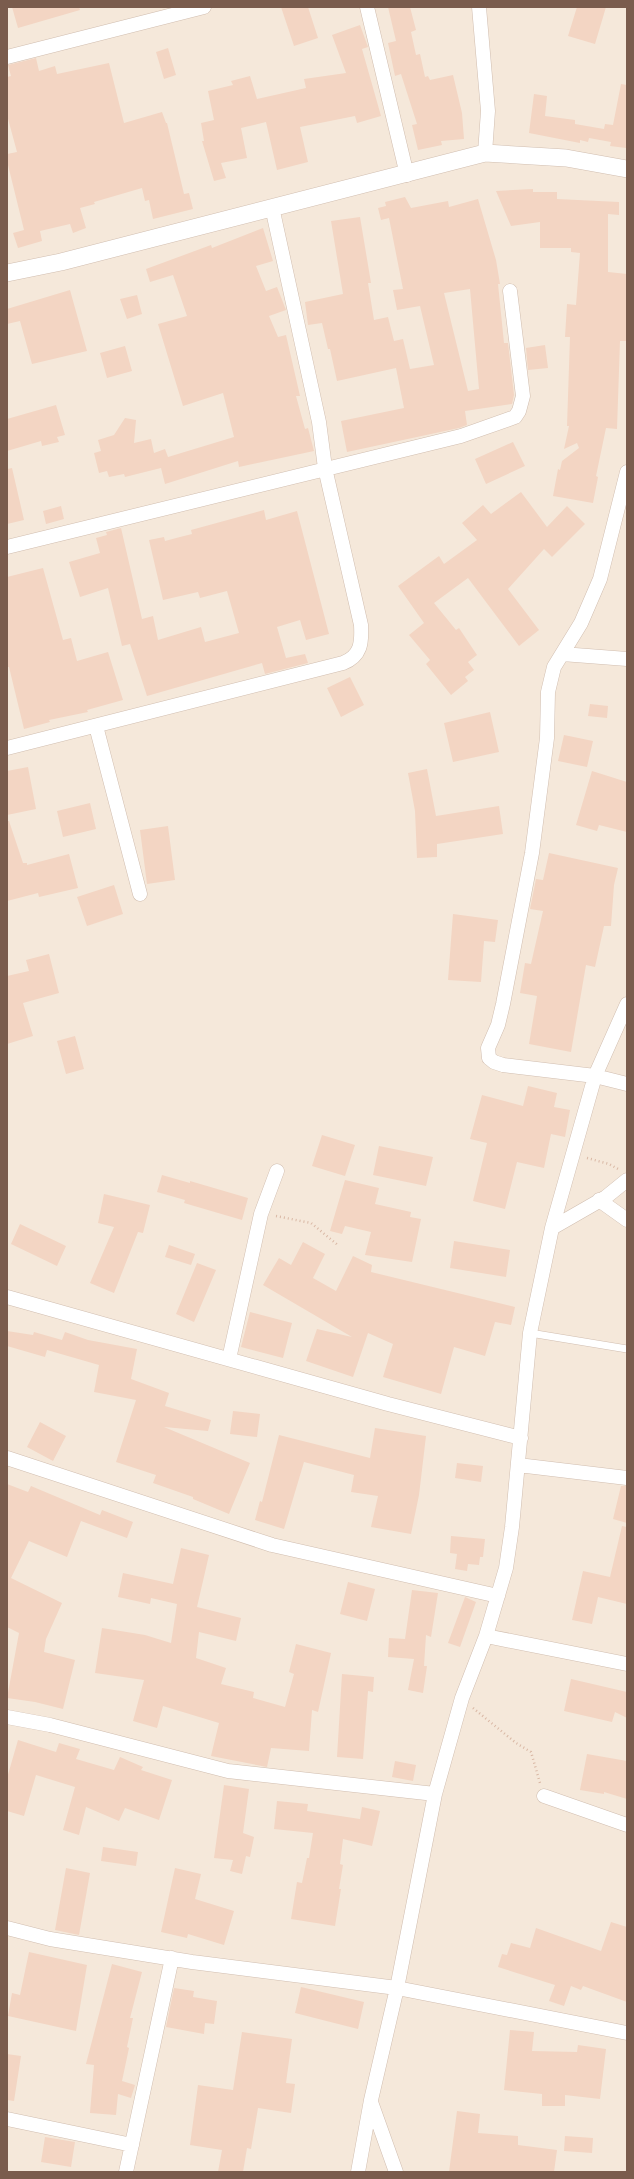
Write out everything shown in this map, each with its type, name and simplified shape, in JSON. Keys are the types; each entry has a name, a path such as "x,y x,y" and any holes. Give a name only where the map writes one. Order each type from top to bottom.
{"street":[{"path":"7,57 204,7"},
{"path":"367,7 406,175"},
{"path":"479,7 488,111 485,153"},
{"path":"7,273 61,262 272,207 406,175 485,153 566,158 627,169"},
{"path":"7,748 342,663 350,660 360,651 362,625 325,468 319,422 272,207"},
{"path":"7,547 325,468 461,436 515,417 519,411 523,396 510,291"},
{"path":"627,472 600,579 581,623 554,667 548,692 547,738 532,854 503,1004 498,1025 488,1048 488,1054 494,1062 503,1065 595,1076 627,1084"},
{"path":"562,654 627,658"},
{"path":"96,726 140,894"},
{"path":"358,2172 371,2100 396,1988 435,1794 462,1698 486,1636 506,1568 521,1438 530,1333 552,1228 595,1076 627,1004"},
{"path":"229,1359 261,1214 277,1171"},
{"path":"552,1228 599,1200 624,1175"},
{"path":"599,1200 627,1220"},
{"path":"7,1296 388,1404 521,1438"},
{"path":"7,1458 272,1545 498,1596"},
{"path":"518,1465 627,1478"},
{"path":"486,1636 627,1664"},
{"path":"7,1717 50,1724 228,1771 435,1794"},
{"path":"544,1796 627,1825"},
{"path":"7,1928 50,1939 172,1958 396,1988 627,2033"},
{"path":"126,2172 172,1958"},
{"path":"371,2100 396,2172"},
{"path":"7,2119 132,2145"}],"lane":[{"path":"530,1333 627,1349"}],"path":[{"path":"573,1154 609,1164 624,1175"},
{"path":"261,1214 311,1223 340,1246"},
{"path":"462,1698 516,1743 531,1752 544,1796"}],"shaded area":[{"path":"7,7 627,7 627,2172 7,2172"}],"building":[{"path":"12,7 79,7 80,10 18,28"},
{"path":"281,7 308,7 318,38 294,46"},
{"path":"388,7 410,7 416,30 411,32 416,55 420,54 425,77 428,76 430,80 453,75 462,113 464,139 441,141 442,145 418,150 412,125 417,124 401,74 395,76 388,43 396,41"},
{"path":"577,7 606,7 595,44 568,36"},
{"path":"360,25 368,47 362,49 381,116 357,123 355,116 300,127 308,162 277,170 266,122 241,128 247,158 221,163 226,178 214,181 202,141 204,141 201,123 214,120 208,91 233,85 231,81 250,76 257,99 306,88 304,79 346,73 332,35"},
{"path":"168,48 176,75 164,79 156,52"},
{"path":"36,58 39,71 55,66 57,74 109,63 124,123 162,112 167,123 184,194 189,193 193,209 153,219 149,200 145,201 142,188 94,202 95,204 80,208 86,228 73,233 70,224 40,231 42,241 18,248 13,233 24,230 7,161 7,154 17,152 7,115 7,77 11,76 8,65"},
{"path":"621,84 627,85 626,148 610,146 611,142 589,138 588,142 580,140 580,143 529,133 534,94 547,96 545,116 575,120 575,124 604,129 605,124 613,125"},
{"path":"533,189 533,192 557,192 557,199 619,202 619,215 608,214 608,272 627,274 627,341 620,341 617,429 606,428 596,476 598,477 593,503 553,496 558,469 560,470 562,461 579,448 577,443 564,449 569,426 567,426 570,337 565,337 567,304 576,305 580,253 571,252 571,248 540,248 540,222 511,226 496,191"},
{"path":"405,197 411,208 448,201 449,207 478,199 496,260 500,284 498,284 504,343 508,343 514,395 512,404 465,411 467,425 459,428 347,452 341,421 404,408 396,368 337,381 330,349 328,349 322,323 308,325 305,302 343,294 331,221 360,217 371,283 368,283 374,320 388,317 394,341 403,339 410,369 434,365 420,306 397,310 393,290 403,289 389,218 381,220 378,208 386,206 385,202","holes":["470,289 479,389 468,391 444,293"]},
{"path":"263,228 273,261 256,266 266,291 277,287 286,310 269,316 278,337 286,335 300,396 296,396 305,429 308,428 314,451 239,467 238,461 165,484 161,468 125,477 124,474 109,477 107,471 99,473 94,453 101,451 98,440 114,435 125,418 136,420 134,443 151,439 154,453 165,449 168,457 234,437 223,393 183,406 158,324 187,316 173,275 150,282 146,269 211,245 212,248"},
{"path":"70,290 87,351 32,364 20,321 7,324 7,309"},
{"path":"137,295 142,314 127,319 120,299"},
{"path":"545,345 548,368 528,370 526,348"},
{"path":"125,346 132,371 107,378 100,353"},
{"path":"56,405 65,435 57,437 59,442 42,446 41,441 7,451 7,419"},
{"path":"513,442 525,466 486,484 475,459"},
{"path":"12,468 24,520 7,524 7,469"},
{"path":"521,492 547,527 567,506 585,524 552,557 544,549 508,589 539,630 519,646 468,578 434,603 456,630 459,628 477,655 468,662 474,670 465,677 468,681 451,695 426,664 430,660 409,635 424,623 398,586 439,556 444,564 477,540 462,523 483,505 491,514"},
{"path":"61,506 64,519 46,524 43,511"},
{"path":"264,510 266,520 297,511 329,634 306,640 300,620 277,627 286,658 305,654 308,663 265,674 262,663 147,696 130,644 122,646 108,588 80,597 69,562 100,553 96,538 107,535 106,532 121,528 142,619 153,616 158,640 201,627 205,642 239,633 227,591 200,598 198,592 163,600 149,540 164,537 165,541 192,534 191,530"},
{"path":"43,568 63,640 71,638 77,661 108,652 123,700 87,710 88,712 49,720 50,722 24,729 9,667 7,667 7,577"},
{"path":"350,677 364,705 341,717 327,688"},
{"path":"590,704 608,706 607,718 588,716"},
{"path":"490,712 499,752 453,762 444,723"},
{"path":"564,735 593,741 587,767 558,761"},
{"path":"28,767 36,809 7,815 7,771"},
{"path":"427,769 436,816 499,806 503,834 437,844 437,857 417,858 415,811 408,773"},
{"path":"592,771 627,782 627,832 599,825 597,831 576,825"},
{"path":"90,803 96,829 63,837 57,811"},
{"path":"7,821 9,821 23,863 27,863 27,865 69,854 78,888 39,897 38,893 7,901"},
{"path":"168,826 175,880 147,884 140,830"},
{"path":"549,853 618,868 614,885 611,926 604,926 595,967 586,965 571,1052 529,1044 537,996 520,993 525,963 531,964 543,911 530,909 536,879 543,880"},
{"path":"114,885 123,914 87,926 77,897"},
{"path":"453,914 498,920 495,942 484,941 481,982 448,980"},
{"path":"49,954 59,993 23,1003 33,1036 7,1044 7,976 29,971 26,960"},
{"path":"75,1036 84,1069 66,1074 57,1041"},
{"path":"528,1086 557,1093 554,1107 570,1110 565,1137 551,1134 544,1168 517,1162 505,1209 473,1201 487,1143 470,1139 482,1095 523,1106"},
{"path":"322,1135 355,1145 345,1176 312,1166"},
{"path":"379,1146 433,1157 426,1186 373,1175"},
{"path":"162,1175 190,1183 190,1181 248,1198 242,1220 184,1203 185,1200 157,1192"},
{"path":"345,1180 379,1188 375,1204 411,1212 410,1217 421,1219 412,1262 365,1255 371,1232 345,1226 342,1234 330,1231"},
{"path":"104,1194 150,1205 143,1233 138,1232 114,1293 90,1283 114,1227 98,1223"},
{"path":"20,1224 66,1246 57,1266 11,1244"},
{"path":"454,1241 510,1250 506,1277 450,1268"},
{"path":"303,1242 325,1254 313,1278 336,1291 353,1256 372,1265 371,1272 515,1307 511,1325 495,1322 485,1356 454,1347 441,1394 383,1377 393,1344 368,1333 353,1377 306,1361 317,1329 352,1337 263,1285 279,1258 291,1265"},
{"path":"169,1245 195,1254 191,1265 165,1257"},
{"path":"197,1263 216,1270 194,1322 176,1314"},
{"path":"250,1312 292,1323 283,1358 241,1347"},
{"path":"7,1331 33,1335 34,1332 62,1340 65,1332 88,1340 137,1349 131,1379 169,1393 165,1406 211,1420 208,1431 164,1427 250,1463 229,1514 193,1499 193,1497 153,1483 156,1475 116,1462 136,1400 94,1392 99,1365 47,1350 45,1357 7,1346"},
{"path":"233,1411 260,1414 257,1437 230,1434"},
{"path":"40,1422 66,1436 53,1461 27,1447"},
{"path":"375,1428 426,1436 419,1495 411,1534 371,1527 378,1496 351,1492 354,1475 304,1462 284,1529 255,1520 260,1501 262,1502 279,1435 370,1458"},
{"path":"457,1463 483,1466 481,1482 455,1478"},
{"path":"7,1484 28,1492 31,1486 100,1515 102,1510 133,1522 127,1538 81,1521 67,1557 29,1541 11,1578 62,1603 46,1639 44,1652 75,1660 63,1709 35,1702 7,1698 19,1633 7,1627"},
{"path":"621,1486 627,1486 627,1523 613,1519"},
{"path":"622,1526 627,1527 627,1604 598,1597 592,1624 572,1620 583,1571 610,1577"},
{"path":"451,1536 485,1539 483,1557 480,1557 479,1565 468,1564 467,1571 455,1569 457,1554 450,1553"},
{"path":"181,1548 209,1555 197,1607 241,1618 236,1641 199,1632 196,1658 226,1668 221,1684 254,1692 253,1698 285,1707 294,1674 289,1672 296,1644 331,1653 318,1712 312,1710 309,1751 271,1748 267,1767 211,1756 219,1723 163,1706 157,1728 133,1721 144,1680 95,1673 102,1628 145,1635 171,1643 177,1604 151,1598 150,1604 118,1597 123,1573 173,1584"},
{"path":"348,1582 375,1589 367,1621 340,1614"},
{"path":"412,1590 438,1593 431,1637 426,1635 424,1666 427,1666 423,1693 408,1690 414,1659 388,1657 389,1638 405,1639"},
{"path":"465,1597 476,1602 460,1647 448,1643"},
{"path":"342,1674 374,1677 373,1692 368,1691 363,1759 337,1757"},
{"path":"571,1679 627,1692 627,1718 615,1712 612,1722 564,1711"},
{"path":"18,1740 56,1752 59,1743 80,1749 76,1759 114,1770 120,1757 143,1767 141,1770 172,1780 159,1820 125,1808 119,1821 86,1807 79,1835 63,1830 75,1787 36,1775 24,1816 7,1811 7,1778"},
{"path":"587,1754 627,1761 627,1799 604,1792 604,1794 580,1790"},
{"path":"395,1761 416,1765 413,1781 392,1777"},
{"path":"224,1785 249,1789 243,1833 254,1837 250,1857 246,1856 242,1874 230,1871 233,1860 214,1858"},
{"path":"277,1801 308,1804 307,1811 360,1819 362,1807 380,1811 372,1846 343,1839 340,1864 343,1865 339,1889 341,1889 335,1926 291,1919 297,1882 302,1883 307,1858 309,1858 313,1833 274,1829"},
{"path":"103,1847 138,1852 136,1866 101,1861"},
{"path":"66,1868 90,1873 79,1935 55,1930"},
{"path":"175,1868 201,1874 195,1899 234,1911 224,1945 188,1934 187,1938 161,1932"},
{"path":"611,1922 627,1927 627,2002 583,1986 581,1990 571,1986 564,2006 549,2001 555,1985 498,1967 502,1954 507,1955 511,1943 530,1948 536,1928 601,1951"},
{"path":"29,1952 87,1965 76,2031 8,2016 12,1993 20,1995"},
{"path":"112,1964 142,1972 130,2018 133,2018 127,2047 129,2048 122,2081 135,2085 131,2098 118,2094 116,2115 90,2113 94,2065 86,2064"},
{"path":"301,1987 364,2002 358,2029 295,2013"},
{"path":"174,1988 194,1991 193,1997 217,2001 214,2024 205,2023 204,2034 166,2027"},
{"path":"510,2030 534,2032 532,2051 577,2052 578,2045 606,2049 600,2099 565,2095 565,2106 542,2106 542,2094 504,2090"},
{"path":"242,2032 292,2039 286,2083 295,2084 291,2113 258,2108 251,2149 247,2148 243,2172 218,2172 222,2150 190,2145 198,2085 233,2090"},
{"path":"7,2054 21,2056 14,2101 7,2100"},
{"path":"457,2111 480,2114 478,2133 518,2136 518,2145 557,2150 554,2172 449,2172"},
{"path":"565,2136 593,2138 592,2153 564,2151"},
{"path":"45,2137 75,2142 71,2167 41,2162"}]}
